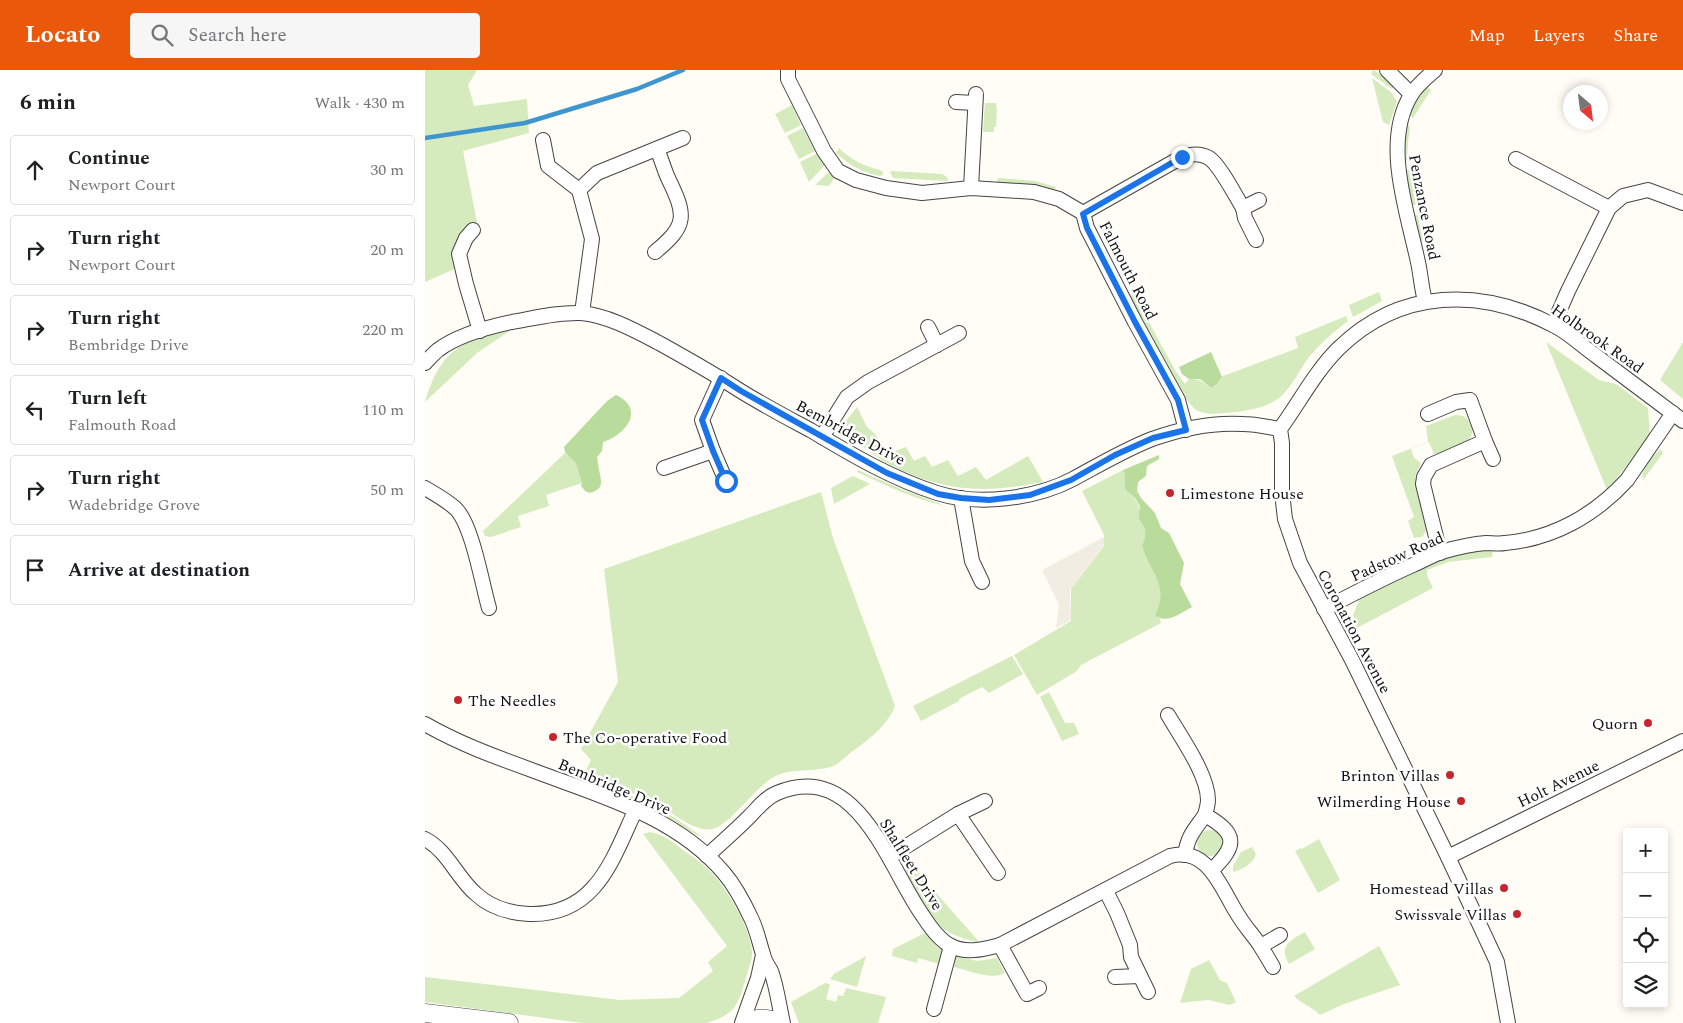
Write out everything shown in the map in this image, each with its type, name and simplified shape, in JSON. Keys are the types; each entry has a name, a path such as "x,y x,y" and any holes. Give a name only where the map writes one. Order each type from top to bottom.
{"street":[{"name":"Falmouth Road","path":"788,70 789,79 824,151 838,171 856,180 878,186 922,193 971,188 1034,192 1059,199 1083,214 1087,228 1135,322 1178,400 1186,430"},
{"path":"1387,70 1411,94"},
{"name":"Penzance Road","path":"1425,302 1402,194 1397,146 1403,114 1411,94 1435,70"},
{"path":"956,102 976,98 971,188"},
{"path":"579,190 597,173 683,138"},
{"path":"543,140 548,166 579,190 592,239 582,313"},
{"path":"655,252 673,235 682,214 676,192 657,149"},
{"path":"1083,214 1182,157 1196,154 1210,158 1219,168 1243,208 1245,218 1257,240"},
{"path":"1516,159 1609,208"},
{"path":"1555,326 1568,291 1609,208 1623,196 1648,190 1683,203"},
{"path":"1243,208 1259,200"},
{"path":"473,230 465,238 459,254 465,284 480,331"},
{"name":"Holbrook Road","path":"1425,302 1465,299 1497,304 1529,314 1555,326 1678,417"},
{"path":"1280,429 1337,350 1365,326 1401,308 1425,302"},
{"name":"Bembridge Drive","path":"425,363 438,350 460,339 503,324 545,316 582,313 607,319 632,329 887,473 938,494 961,498 989,500 1030,495 1071,480 1115,455 1153,438 1186,430 1228,424 1245,424 1280,429"},
{"path":"928,327 937,345"},
{"path":"822,437 847,397 868,382 959,333"},
{"path":"721,378 702,420 726,481"},
{"path":"1429,414 1456,402 1470,400 1493,459"},
{"name":"Padstow Road","path":"1324,609 1383,578 1441,552 1469,545 1504,544 1544,536 1565,527 1593,511 1627,480 1678,417"},
{"name":"Coronation Avenue","path":"1280,429 1283,443 1282,493 1285,519 1300,563 1352,660 1497,962 1508,1023"},
{"path":"1441,552 1423,484 1424,477 1431,465 1485,441"},
{"path":"664,468 713,451"},
{"path":"425,488 456,509 466,527 471,538 489,608"},
{"path":"961,498 972,561 982,582"},
{"path":"1169,715 1205,784 1208,801 1205,816 1191,833 1186,845 1185,855"},
{"name":"Bembridge Drive","path":"425,724 469,747 599,795 635,811 667,826 707,856 724,874 742,900 756,930 763,955 771,972 783,1023"},
{"name":"Holt Avenue","path":"1448,857 1683,741"},
{"name":"Shalfleet Drive","path":"707,856 765,800 777,793 797,787 823,788 850,803 862,817 889,857 911,899 933,932 951,946"},
{"path":"889,857 958,814 985,801"},
{"path":"425,839 440,850 465,883 481,899 512,912 523,914 545,913 560,910 576,902 595,887 611,862 635,811"},
{"path":"958,814 998,873"},
{"path":"1205,816 1227,831 1231,839 1230,848 1224,859 1212,870"},
{"path":"934,1009 951,946 970,951 1000,945 1055,915 1177,854 1203,862 1212,870 1240,918 1261,946 1273,967"},
{"path":"1106,891 1126,934 1130,945 1131,957 1148,992"},
{"path":"1261,946 1281,935"},
{"path":"1000,945 1027,994 1039,988"},
{"name":"Bembridge Drive","path":"743,1023 763,955"},
{"path":"1115,977 1140,976"},
{"path":"425,1013 509,1023"},
{"path":"743,1023 760,1019 778,1023"}],"green space":[{"path":"425,70 477,70 468,85 474,106 527,99 529,133 463,151 477,222 461,237 454,247 452,257 457,268 425,282"},
{"path":"1373,70 1395,83 1392,89 1371,74"},
{"path":"1372,78 1391,92 1397,102 1389,125 1383,122"},
{"path":"1426,86 1431,90 1413,118 1409,115"},
{"path":"985,103 996,103 996,127 994,127 994,132 983,132"},
{"path":"792,105 801,125 785,133 775,114"},
{"path":"1405,123 1409,125 1410,129 1407,161 1401,162"},
{"path":"803,128 815,151 799,159 787,136"},
{"path":"839,148 853,159 880,170 883,174 881,176 874,175 851,165 836,153"},
{"path":"818,153 825,165 809,182 800,162"},
{"path":"1405,168 1409,171 1416,205 1410,204"},
{"path":"831,170 837,174 829,186 815,185"},
{"path":"890,172 942,174 947,177 948,181 893,178"},
{"path":"998,178 1035,181 1056,187 1054,191 996,184"},
{"path":"1415,214 1418,216 1422,242 1419,241 1413,217"},
{"path":"1379,292 1382,301 1353,317 1349,305"},
{"path":"1133,293 1175,370 1185,384 1189,379 1197,380 1211,388 1223,376 1298,348 1295,337 1346,316 1348,321 1315,350 1287,390 1279,398 1264,406 1247,410 1207,413 1198,411 1191,404 1172,377 1130,297"},
{"path":"517,326 477,353 425,402 439,368 457,349 469,342"},
{"path":"1546,342 1599,380 1616,384 1648,408 1650,437 1607,490"},
{"path":"1683,342 1683,399 1660,380"},
{"path":"1211,352 1222,377 1217,384 1211,388 1200,379 1189,379 1182,374 1179,367"},
{"path":"616,395 630,407 629,421 619,434 603,442 602,451 597,457 601,479 600,487 593,492 585,491 581,486 582,483 576,463 565,452 564,447 607,401"},
{"path":"857,407 867,427 876,435 887,454 906,447 914,461 925,456 932,467 948,460 958,476 976,467 986,480 1028,456 1043,482 1001,488 963,488 926,480 907,473 851,441 847,433 846,421"},
{"path":"1455,415 1464,416 1471,424 1473,431 1471,437 1465,442 1442,453 1434,454 1429,442 1411,449 1414,458 1421,463 1415,477 1416,488 1422,500 1428,528 1422,537 1414,538 1408,521 1414,517 1392,456 1428,442 1426,426"},
{"path":"1660,449 1663,453 1643,480 1645,467"},
{"path":"566,452 577,462 582,483 546,495 549,506 518,516 521,527 491,537 485,536 483,531"},
{"path":"1159,455 1159,459 1147,466 1146,476 1138,482 1137,491 1155,513 1161,528 1169,533 1184,563 1180,584 1192,607 1173,617 1164,619 1155,615 1159,605 1160,587 1142,546 1145,538 1145,528 1139,519 1140,507 1136,499 1125,489 1125,474 1123,470"},
{"path":"858,470 946,506 901,492 857,472"},
{"path":"1123,470 1125,473 1125,489 1137,503 1140,522 1145,531 1146,536 1142,546 1160,587 1160,605 1156,615 1161,623 1081,665 1077,671 1037,695 1014,655 1071,621 1071,589 1104,546 1104,535 1082,491"},
{"path":"853,476 870,484 834,504 831,488"},
{"path":"821,492 833,538 895,706 887,721 869,739 835,765 826,768 788,772 774,777 759,788 720,826 713,829 695,827 655,804 627,791 613,787 645,802 640,803 605,787 558,770 561,769 583,776 591,760 581,749 618,682 604,569"},
{"path":"1493,550 1492,557 1448,562 1427,570 1427,575 1433,588 1351,631 1349,626 1359,600 1418,566 1456,553"},
{"path":"1012,656 1023,674 989,693 982,687 921,721 913,706"},
{"path":"1049,692 1065,723 1074,723 1079,734 1062,741 1040,697"},
{"path":"648,804 675,818 701,836 649,808"},
{"path":"1210,830 1220,833 1223,843 1220,853 1210,856 1200,853 1197,843 1200,833"},
{"path":"650,832 671,841 710,870 725,890 743,920 750,941 752,958 737,1004 729,1013 707,1023 582,1023 425,1002 425,977 620,1000 679,998 713,971 708,962 727,946 643,834"},
{"path":"1319,839 1340,880 1318,893 1295,851"},
{"path":"1252,847 1256,854 1253,860 1244,868 1233,872 1233,866 1241,852"},
{"path":"908,861 980,943 952,934 934,920 927,912 907,876 905,870"},
{"path":"1305,932 1315,949 1289,964 1285,952 1288,944"},
{"path":"925,933 938,948 946,950 943,965 918,958 917,963 892,956 893,949"},
{"path":"1379,946 1400,985 1344,1004 1320,1015 1294,996"},
{"path":"952,955 977,961 997,958 1005,973 993,976 950,966"},
{"path":"866,956 857,987 830,979 834,974"},
{"path":"1209,960 1220,980 1227,983 1236,1002 1230,1005 1208,1000 1180,1003 1191,969"},
{"path":"825,983 830,984 826,999 836,1002 838,995 843,996 846,988 886,997 878,1023 799,1023 791,1002"}],"shaded area":[{"path":"1104,537 1104,545 1070,590 1071,620 1056,628 1059,605 1042,570"}],"waterway":[{"path":"425,138 525,123 637,89 683,70"}],"place":[{"name":"Limestone House","path":"1170,493"},
{"name":"The Needles","path":"458,700"},
{"name":"Quorn","path":"1648,723"},
{"name":"The Co-operative Food","path":"553,737"},
{"name":"Brinton Villas","path":"1450,775"},
{"name":"Wilmerding House","path":"1461,801"},
{"name":"Homestead Villas","path":"1504,888"},
{"name":"Swissvale Villas","path":"1517,914"}],"route":[{"path":"726,481 702,420 721,378 887,473 938,494 961,498 989,500 1030,495 1071,480 1115,455 1153,438 1186,430 1178,400 1135,322 1087,228 1083,214 1182,157"}]}
